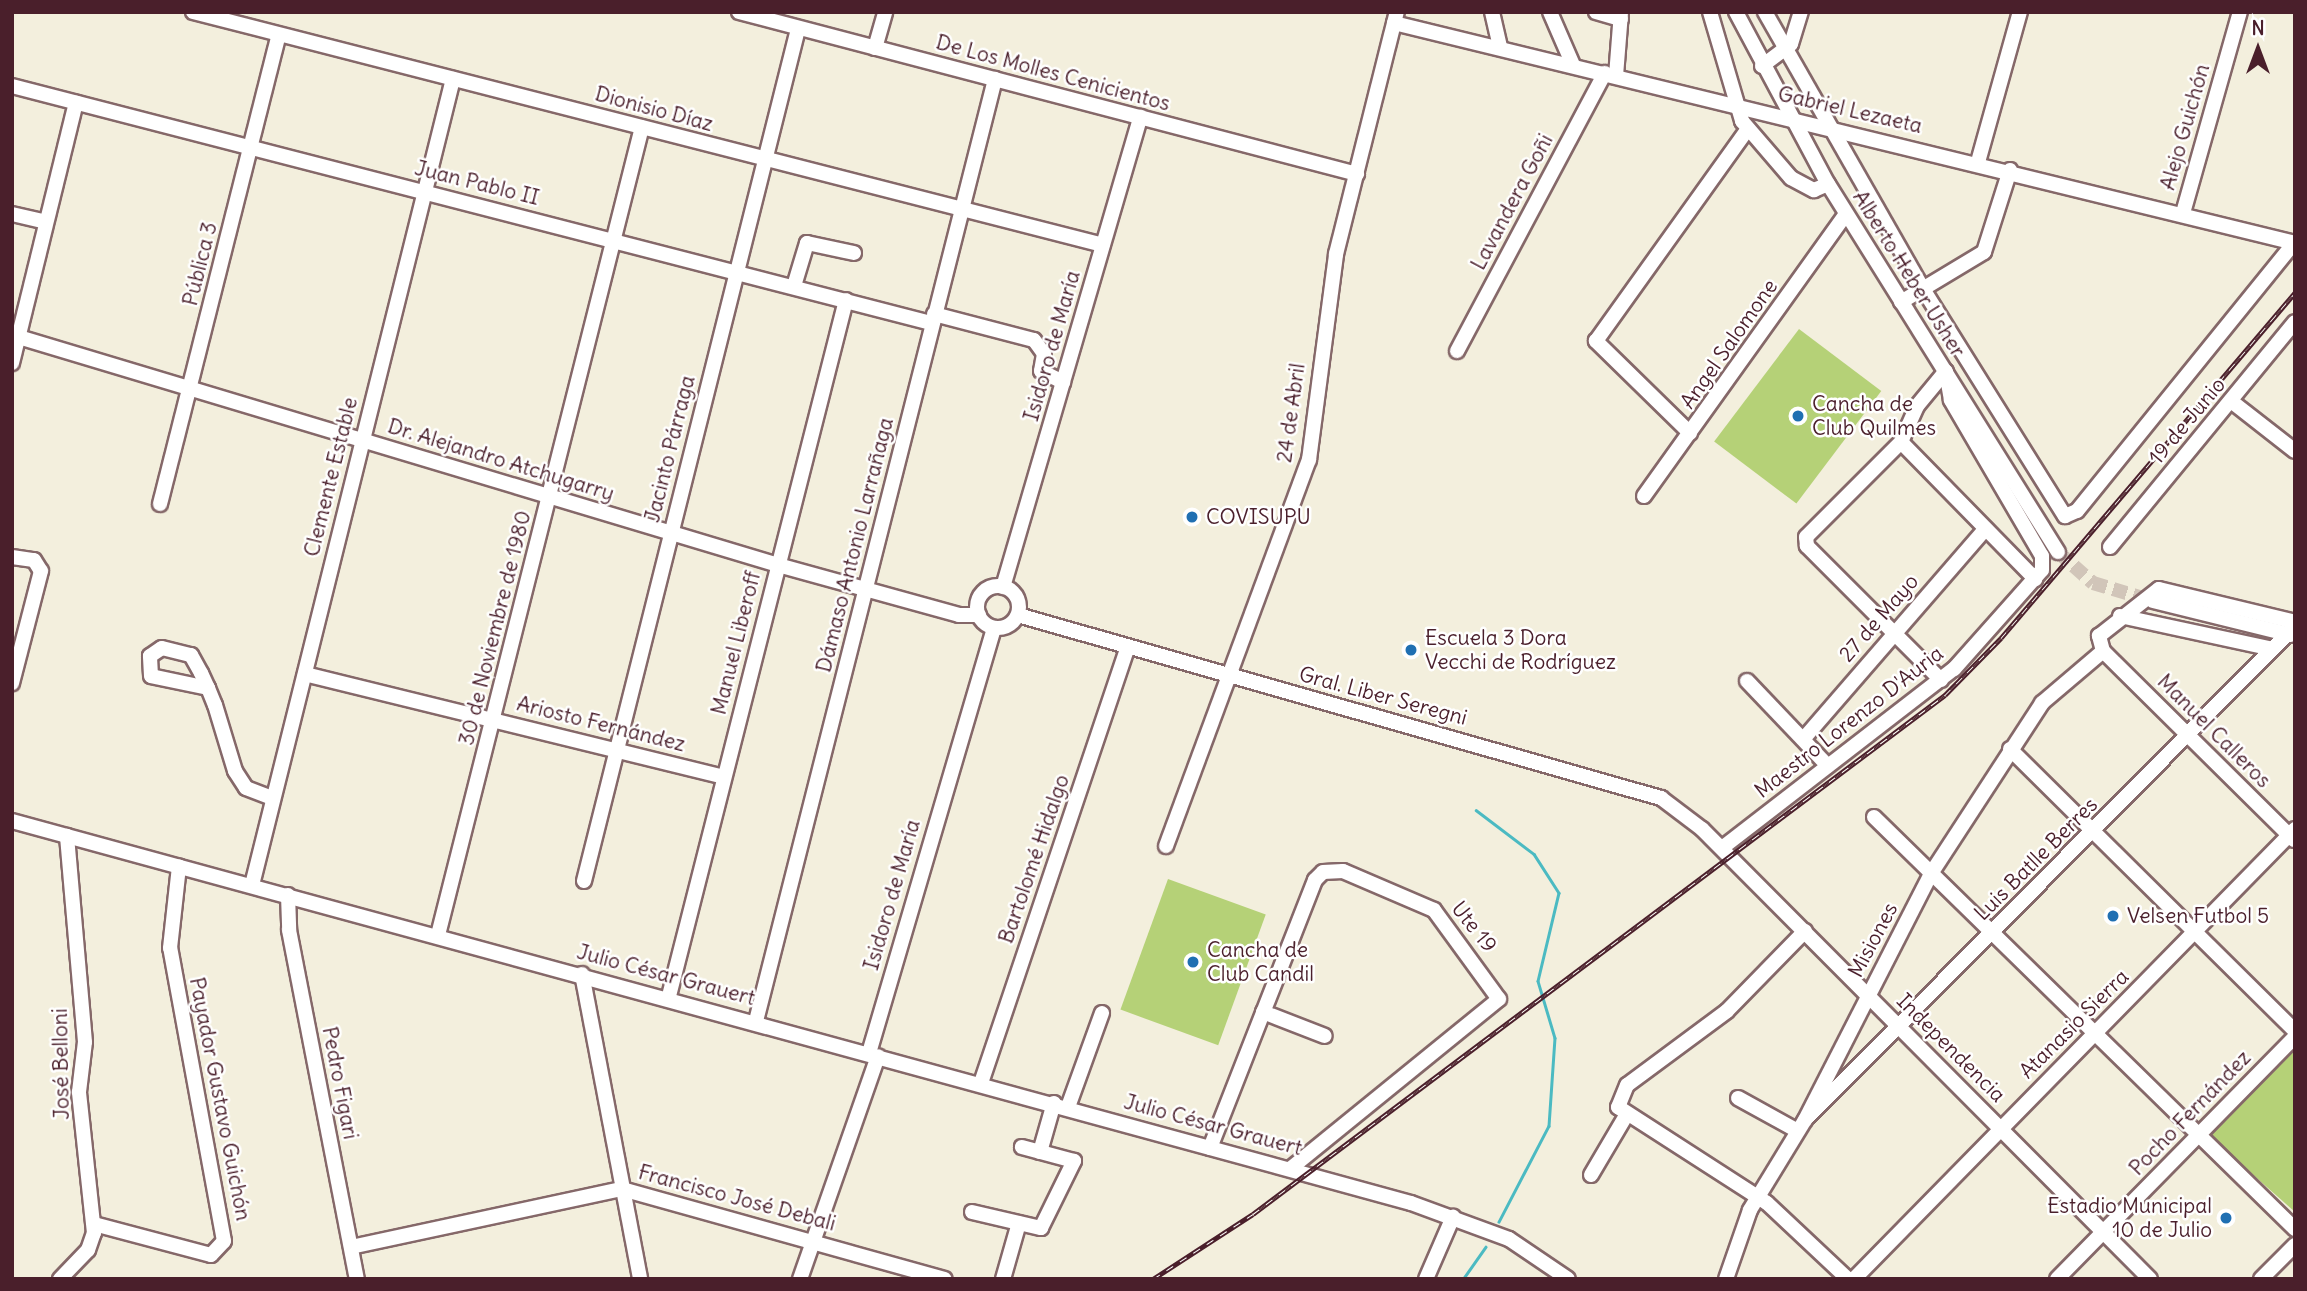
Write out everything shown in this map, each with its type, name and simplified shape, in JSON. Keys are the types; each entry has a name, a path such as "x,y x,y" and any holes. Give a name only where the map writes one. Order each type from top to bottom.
{"street":[{"name":"Dionisio Díaz","path":"193,12 1103,245"},
{"name":"De Los Molles Cenicientos","path":"739,12 1357,174"},
{"path":"875,48 885,12"},
{"path":"1492,12 1500,48"},
{"path":"1550,12 1573,65"},
{"path":"1596,12 1621,16 1611,74"},
{"path":"1710,12 1728,57 1735,105 1748,129 1791,178 1814,190 1828,184"},
{"name":"Alberto Heber Usher","path":"1736,12 1762,66 1828,184 2058,552"},
{"name":"Alberto Heber Usher","path":"1765,12 1785,53 1923,289 2064,516 2077,511 2295,243"},
{"path":"1762,66 1785,53 1801,12"},
{"path":"1978,162 2020,12"},
{"name":"Alejo Guichón","path":"2183,213 2240,12"},
{"name":"Gabriel Lezaeta","path":"1395,18 1500,48 1828,125 2295,243"},
{"name":"24 de Abril","path":"1166,846 1231,677 1309,460 1326,309 1395,18"},
{"name":"Jacinto Párraga","path":"584,881 798,29"},
{"name":"Pública 3","path":"160,504 279,35"},
{"name":"Lavandera Goñi","path":"1457,351 1611,74"},
{"name":"Clemente Estable","path":"252,885 453,79"},
{"name":"Dámaso Antonio Larrañaga","path":"756,1021 995,79"},
{"name":"Juan Pablo II","path":"12,86 614,238 846,300 1034,340 1043,349 1041,371 1063,382"},
{"path":"12,363 16,336 76,103"},
{"name":"Isidoro de María","path":"1003,587 1140,117"},
{"name":"30 de Noviembre de 1980","path":"438,935 642,127"},
{"path":"1690,433 1596,341 1748,129"},
{"path":"1901,302 1984,252 2010,170"},
{"path":"12,214 46,222"},
{"name":"Angel Salomone","path":"1644,496 1846,214"},
{"path":"794,286 807,243 854,253"},
{"name":"Manuel Liberoff","path":"669,996 846,300"},
{"name":"19 de Junio","path":"2110,547 2295,322"},
{"name":"Dr. Alejandro Atchugarry","path":"16,336 778,565 979,615"},
{"path":"1901,442 2035,579 2042,556 1965,428 1946,371"},
{"path":"1941,680 1807,546 1810,530 1901,442 1917,406 1946,371"},
{"path":"2231,401 2295,451"},
{"name":"27 de Mayo","path":"1805,736 1985,529"},
{"path":"12,557 34,559 41,571 12,683"},
{"name":"Maestro Lorenzo D'Auria","path":"1722,848 1941,680 2035,579"},
{"path":"1003,587 1016,595 1018,615 994,628 979,615 982,593 1003,587"},
{"path":"2103,651 2099,636 2120,616 2159,589 2293,629"},
{"path":"2153,601 2293,629"},
{"name":"Gral. Liber Seregni","path":"1018,615 1231,677 1637,786 1674,805 1722,848"},
{"path":"2120,616 2272,649"},
{"name":"Isidoro de María","path":"800,1279 874,1054 994,628"},
{"name":"Luis Batlle Berres","path":"1802,1126 2293,629"},
{"name":"Bartolomé Hidalgo","path":"981,1083 1127,648"},
{"name":"Manuel Calleros","path":"2103,651 2293,835"},
{"name":"Misiones","path":"1726,1279 1756,1198 1802,1126 1932,872 2042,703 2103,651"},
{"name":"Ariosto Fernández","path":"305,674 724,776"},
{"path":"1747,681 1805,736 1828,766"},
{"path":"208,688 235,771 246,788 272,798"},
{"path":"2010,749 2091,835 2192,935 2295,1031"},
{"path":"1874,817 2295,1229"},
{"name":"Julio César Grauert","path":"12,821 669,996 1308,1173 1453,1217 1520,1245 1568,1279"},
{"name":"Atanasio Sierra","path":"1854,1279 2293,835"},
{"name":"José Belloni","path":"60,1279 92,1244 94,1224 79,1092 85,1042 67,836"},
{"name":"Independencia","path":"1722,848 2150,1279"},
{"name":"Payador Gustavo Guichón","path":"94,1224 205,1254 223,1247 221,1202 170,948 178,866"},
{"name":"Ute 19","path":"1263,1012 1323,872 1350,874 1434,910 1499,999 1290,1169"},
{"name":"Pedro Figari","path":"288,895 289,930 357,1279"},
{"path":"1805,931 1727,1012 1627,1084 1618,1107 1756,1198 1848,1279"},
{"path":"582,974 640,1279"},
{"path":"1210,1148 1263,1012 1325,1036"},
{"path":"1040,1152 1102,1013"},
{"name":"Pocho Fernández","path":"2057,1279 2295,1037"},
{"path":"1738,1098 1802,1126"},
{"path":"1591,1175 1627,1114"},
{"path":"972,1212 1041,1228 1068,1184 1074,1161 1023,1147"},
{"name":"Francisco José Debali","path":"351,1247 622,1189 945,1279"},
{"path":"1426,1279 1453,1217"},
{"path":"1003,1279 1019,1223"},
{"path":"2261,1279 2295,1245"}],"green space":[{"name":"Cancha de Club Quilmes","path":"1799,329 1881,391 1796,504 1714,442"},
{"name":"Cancha de Club Candil","path":"1168,879 1266,915 1218,1045 1120,1010"},
{"path":"2295,1045 2295,1212 2208,1135"}],"waterway":[{"path":"1476,810 1534,854 1559,893 1538,981 1555,1038 1549,1126 1499,1222"},
{"path":"1463,1279 1485,1247"}],"tunnel":[{"path":"2058,552 2093,583 2153,601"}],"railway":[{"path":"1153,1279 1253,1214 1945,695 2001,638 2295,292"}],"place":[{"name":"Cancha de Club Quilmes","path":"1798,416"},
{"name":"COVISUPU","path":"1192,517"},
{"name":"Escuela 3 Dora Vecchi de Rodríguez","path":"1411,650"},
{"name":"Velsen Futbol 5","path":"2113,916"},
{"name":"Cancha de Club Candil","path":"1193,962"},
{"name":"Estadio Municipal 10 de Julio","path":"2226,1218"}]}
